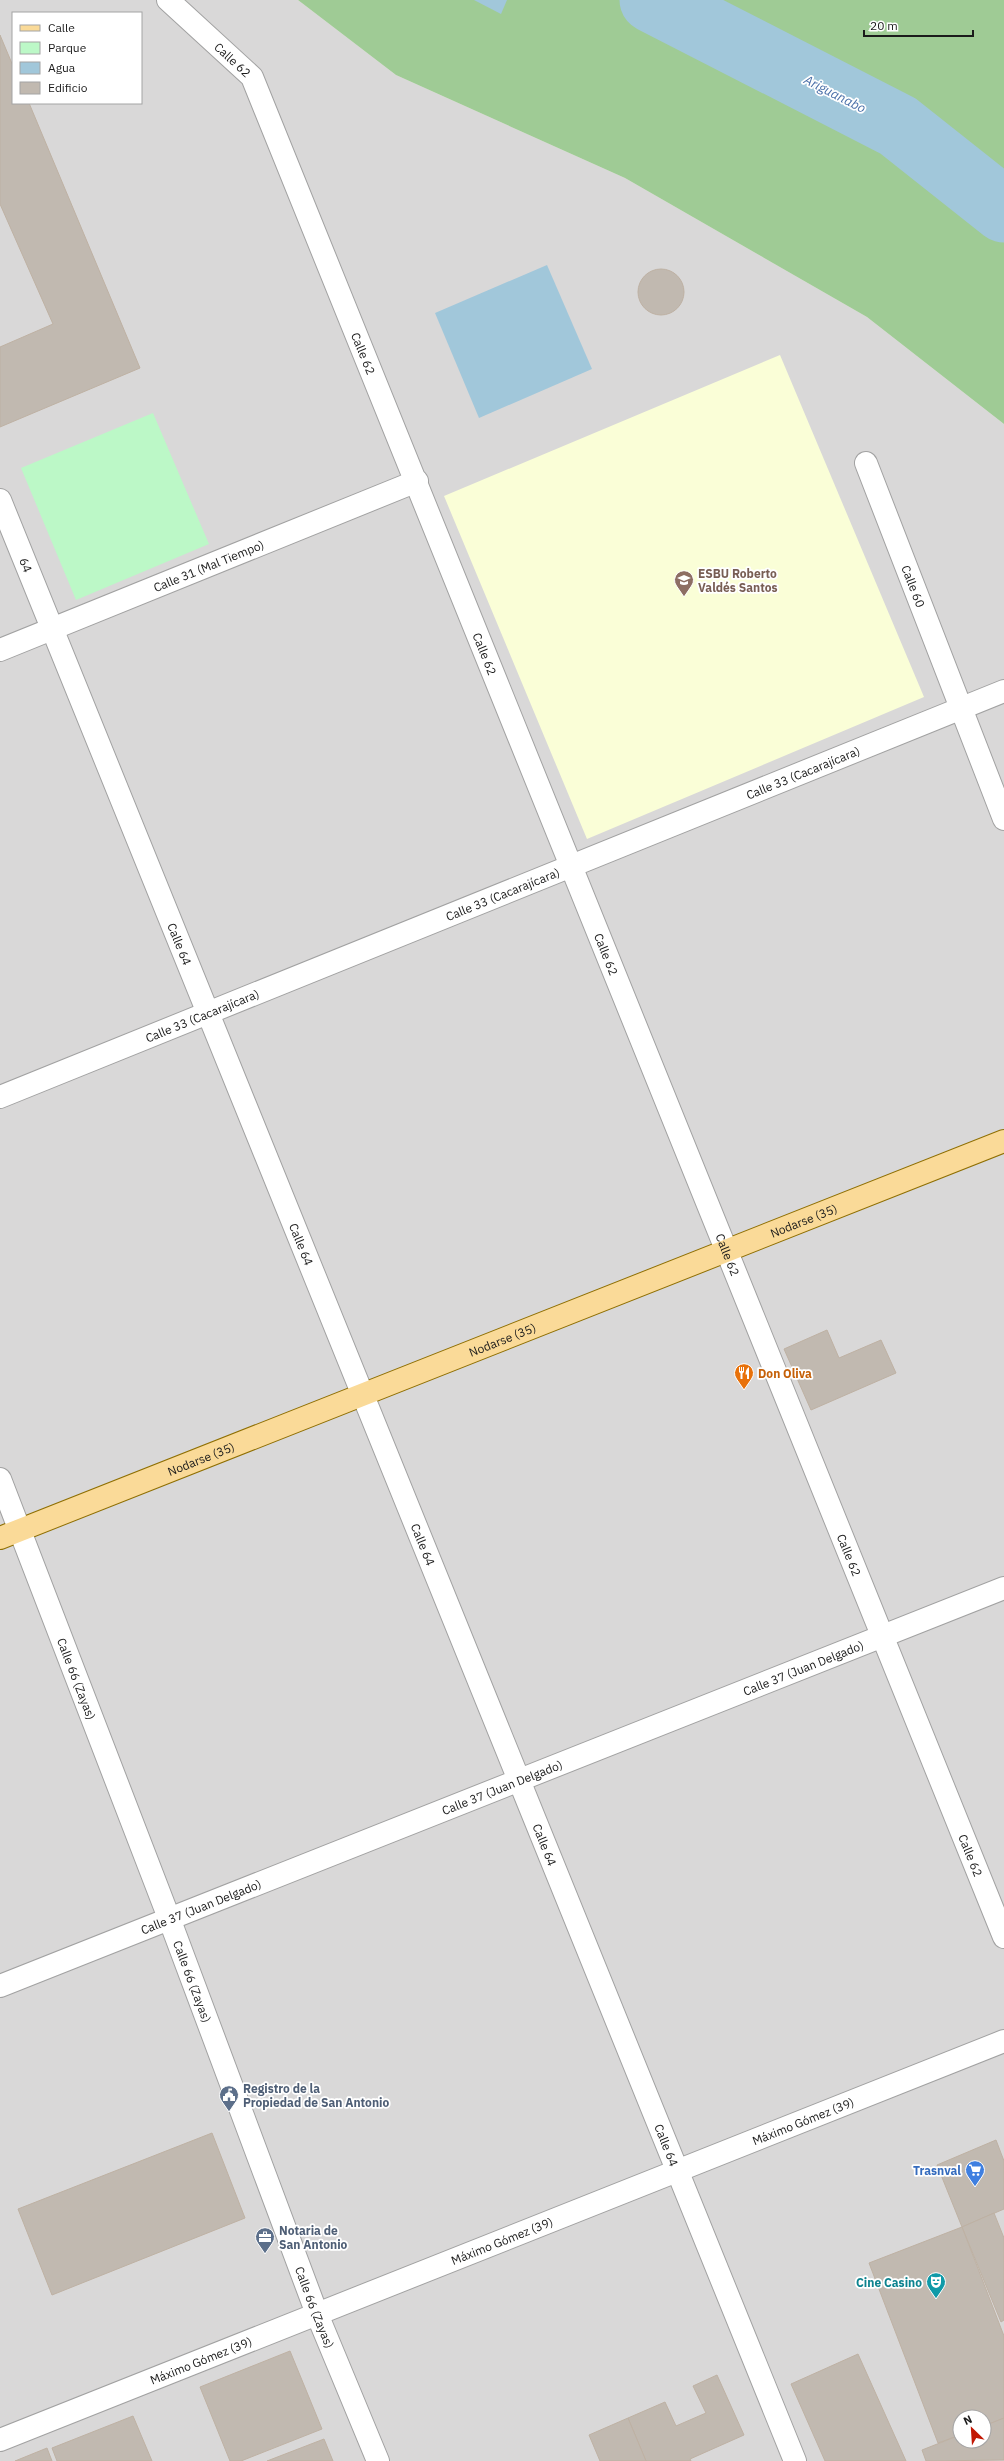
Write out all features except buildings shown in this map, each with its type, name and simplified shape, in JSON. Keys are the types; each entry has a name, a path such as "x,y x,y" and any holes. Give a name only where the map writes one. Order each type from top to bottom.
{"main road":[{"name":"Nodarse (35)","path":"0,1538 1004,1141"}],"street":[{"name":"Calle 62","path":"168,0 252,78 417,481 1004,1937"},
{"name":"Calle 60","path":"866,463 960,710 1004,819"},
{"name":"Calle 31 (Mal Tiempo)","path":"0,650 417,481"},
{"name":"64","path":"0,500 52,629"},
{"name":"Calle 64","path":"52,629 795,2461"},
{"name":"Calle 33 (Cacarajícara)","path":"0,1097 1004,691"},
{"name":"Calle 66 (Zayas)","path":"0,1479 169,1918 317,2314 378,2461"},
{"name":"Calle 37 (Juan Delgado)","path":"0,1986 1004,1588"},
{"name":"Máximo Gómez (39)","path":"0,2440 1004,2041"}],"shaded area":[{"path":"0,0 298,0 396,75 625,178 867,317 1004,424 1004,2461 0,2461"},
{"name":"ESBU Roberto Valdés Santos","path":"780,355 924,697 587,839 444,496"}],"green space":[{"path":"298,0 1004,0 1004,424 867,317 625,178 396,75"},
{"path":"153,413 209,544 76,600 21,468"}],"water":[{"path":"474,0 507,0 501,14"},
{"path":"547,265 592,369 479,418 435,313"}],"waterway":[{"name":"Ariguanabo","path":"652,0 898,126 1004,210"}],"place":[{"name":"ESBU Roberto Valdés Santos","path":"684,597"},
{"name":"Don Oliva","path":"744,1390"},
{"name":"Registro de la Propiedad de San Antonio","path":"229,2112"},
{"name":"Trasnval","path":"975,2187"},
{"name":"Notaria de San Antonio","path":"265,2254"},
{"name":"Cine Casino","path":"936,2299"}]}
